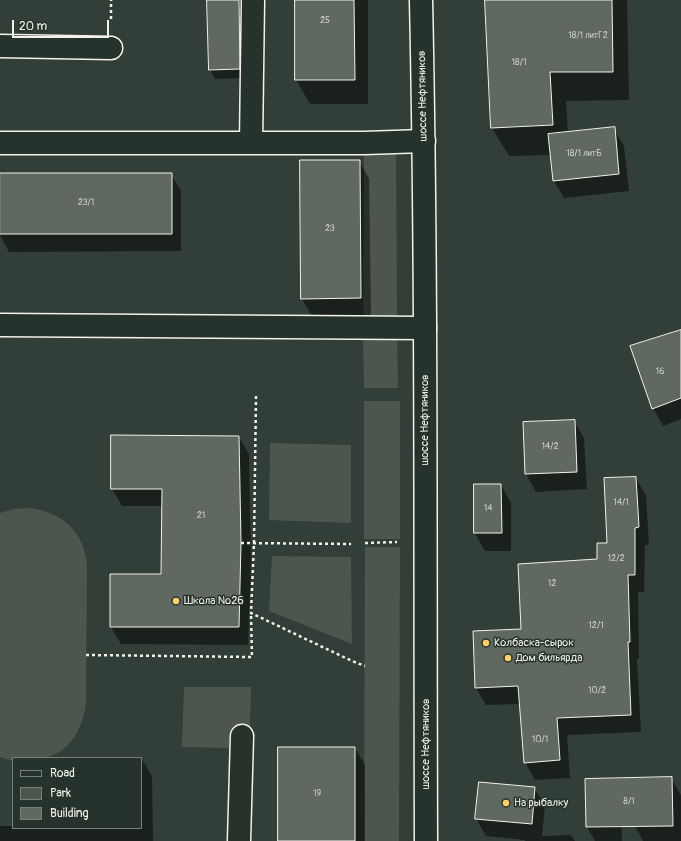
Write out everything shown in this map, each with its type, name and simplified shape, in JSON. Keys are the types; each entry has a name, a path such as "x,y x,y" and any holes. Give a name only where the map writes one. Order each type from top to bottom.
{"main road":[{"path":"251,143 253,0"},
{"name":"шоссе Нефтяников","path":"421,0 424,141 426,841"},
{"path":"0,46 111,48"},
{"path":"0,143 424,141"},
{"path":"0,326 425,328"},
{"path":"239,841 242,736"}],"path":[{"path":"86,655 252,657 251,613 254,543 256,396"},
{"path":"365,543 401,542"},
{"path":"241,543 351,544"},
{"path":"251,613 365,666"}],"green space":[{"path":"364,148 396,148 397,323 363,322"},
{"path":"363,333 397,333 398,388 364,388"},
{"path":"364,401 400,401 400,539 364,539"},
{"path":"270,443 351,445 351,523 269,520"},
{"path":"29,508 41,510 62,519 77,534 82,544 87,567 86,703 79,728 70,743 64,749 48,757 12,757 12,761 0,757 0,513 14,509"},
{"path":"365,547 400,547 399,841 364,841"},
{"path":"272,556 351,557 352,644 269,611"},
{"path":"184,687 251,687 250,730 230,730 229,748 182,747"}],"building":[{"path":"207,0 239,0 240,69 209,70"},
{"path":"295,0 354,0 355,80 295,80"},
{"path":"485,0 612,0 613,72 550,72 553,125 491,128"},
{"path":"615,127 619,174 553,181 548,134"},
{"path":"300,160 360,160 361,298 301,299"},
{"path":"0,173 172,173 172,234 0,234"},
{"path":"681,330 681,398 652,409 630,346"},
{"path":"575,420 577,472 525,474 523,422"},
{"path":"111,435 239,436 241,543 239,627 110,627 110,574 161,574 162,489 111,489"},
{"path":"636,477 639,527 635,528 635,575 628,575 630,642 628,642 631,715 557,718 560,760 524,763 518,686 475,688 473,631 521,629 518,564 597,559 597,543 607,543 604,478"},
{"path":"474,484 501,484 502,533 474,533"},
{"path":"278,747 355,747 355,841 278,841"},
{"path":"672,777 673,826 586,827 585,779"},
{"path":"479,782 535,787 532,824 475,819"}],"place":[{"name":"Школа №26","path":"176,601"},
{"name":"Колбаска-сырок","path":"486,643"},
{"name":"Дом бильярда","path":"508,658"},
{"name":"На рыбалку","path":"506,803"}]}
